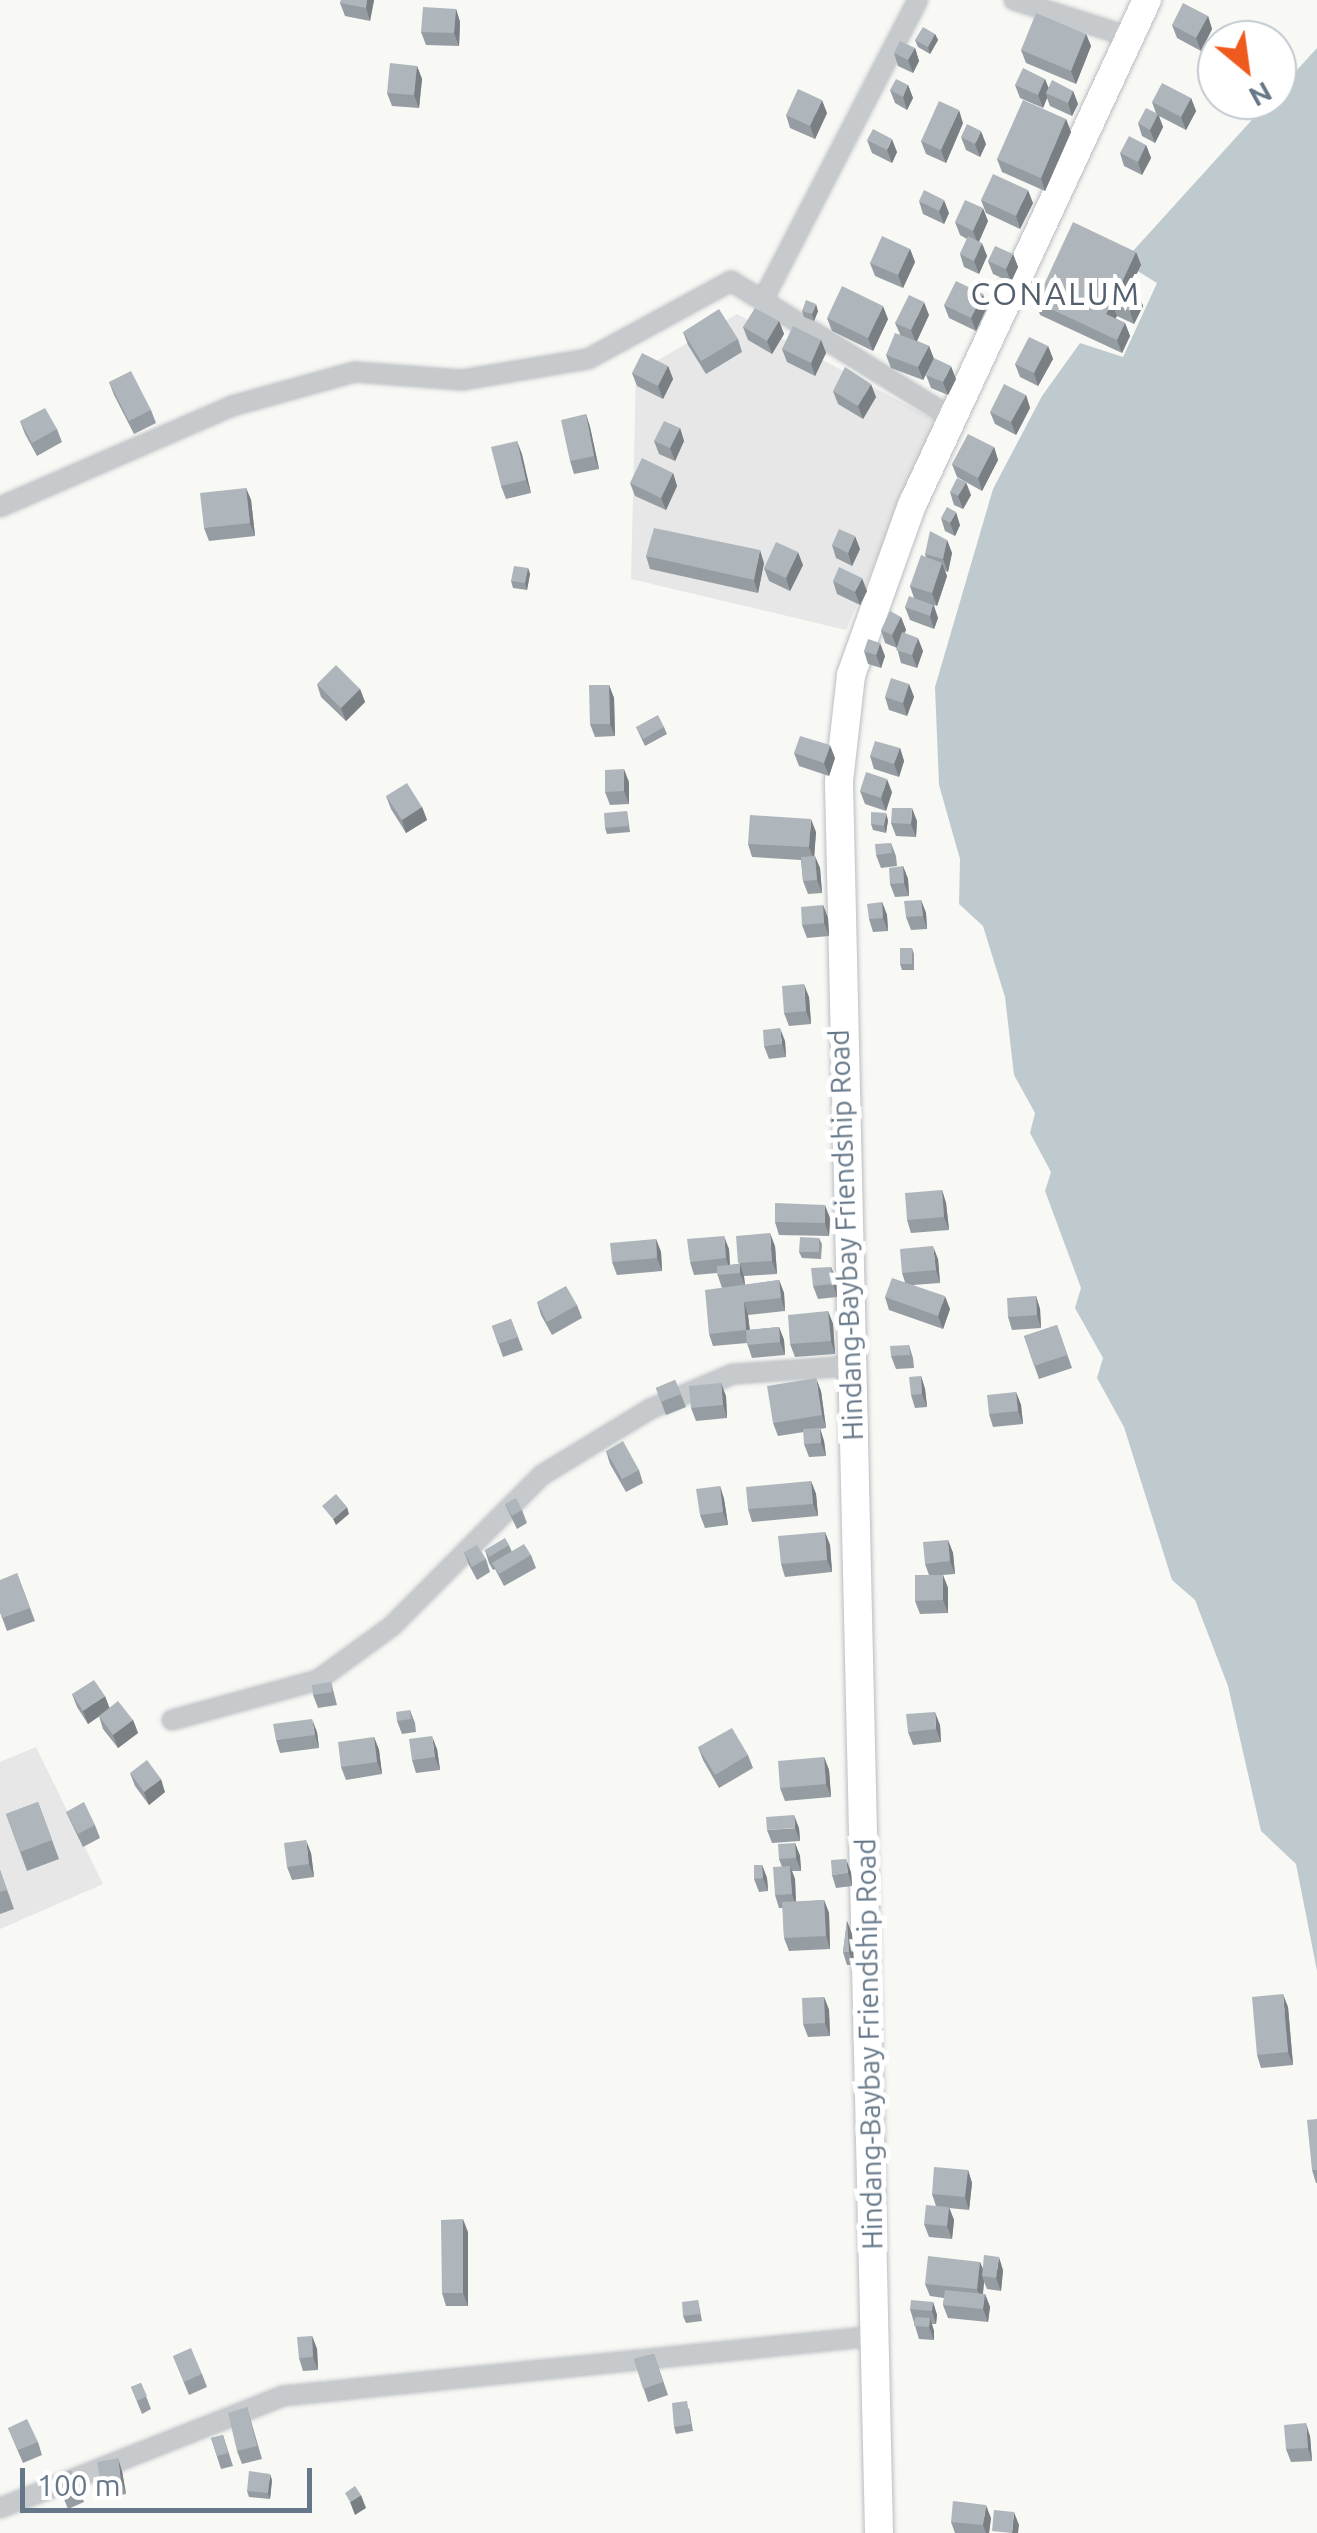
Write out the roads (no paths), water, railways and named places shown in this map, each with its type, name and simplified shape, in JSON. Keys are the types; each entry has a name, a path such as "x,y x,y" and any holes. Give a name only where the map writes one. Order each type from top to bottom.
{"main road":[{"name":"Hindang-Baybay Friendship Road","path":"879,2533 836,909 850,675 912,505 956,420 1147,0"}],"street":[{"path":"764,298 918,0"},
{"path":"1014,0 1133,38"},
{"path":"0,508 232,406 337,377 462,380 588,358 731,281 956,420"},
{"path":"172,1720 318,1680 392,1626 542,1475 650,1409 733,1374 850,1366"},
{"path":"0,2508 283,2396 876,2336"}],"district":[{"name":"CONALUM","path":"1056,293"}]}
